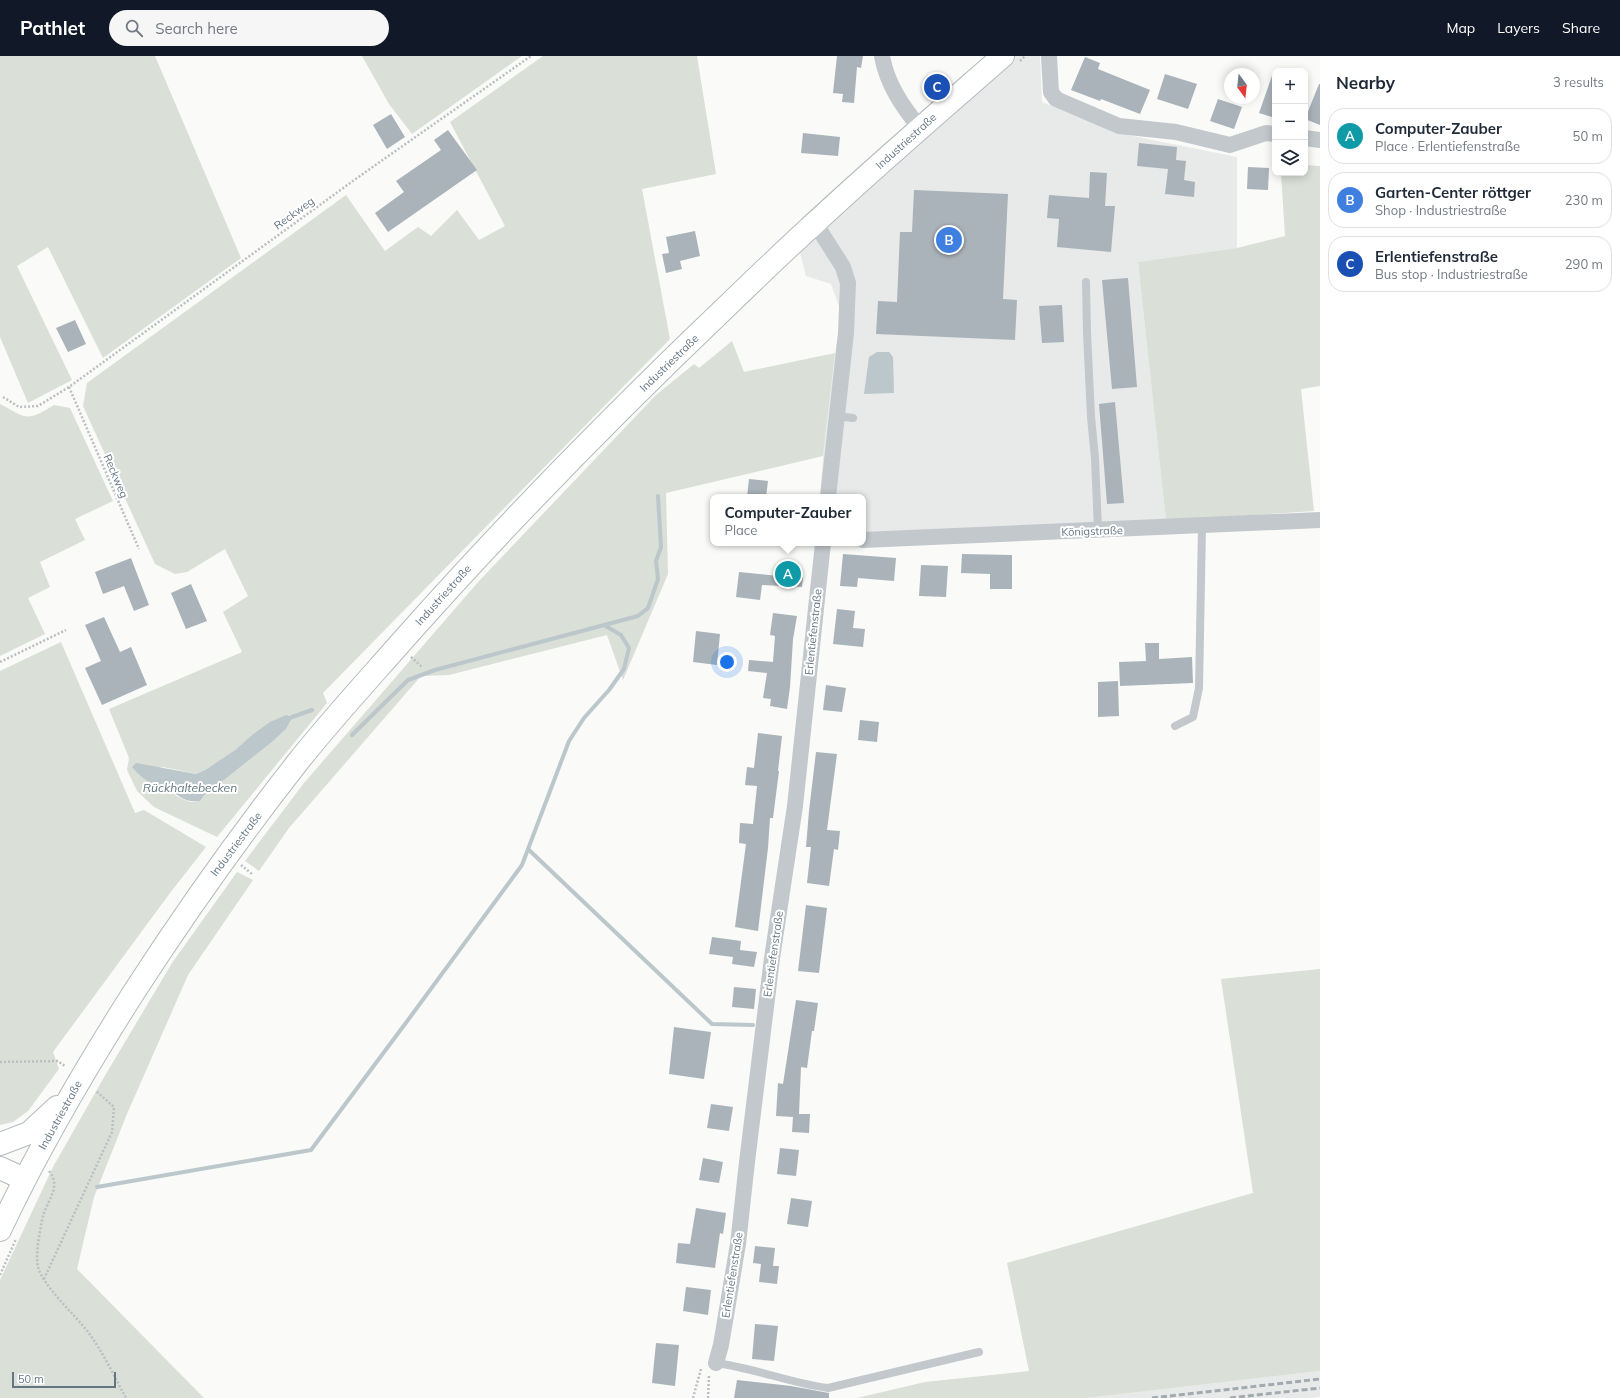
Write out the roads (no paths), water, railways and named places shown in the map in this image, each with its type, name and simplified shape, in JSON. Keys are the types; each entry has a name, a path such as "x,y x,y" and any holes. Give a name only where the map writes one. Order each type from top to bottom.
{"street":[{"path":"882,56 889,82 901,103 920,128"},
{"name":"Industriestraße","path":"0,1230 24,1179 80,1095 157,957 229,853 299,761 456,580 547,484 679,352 815,223 920,128 1003,56"},
{"path":"1049,56 1051,92 1056,99 1119,126 1176,132 1230,145 1266,133 1272,134"},
{"path":"1308,138 1320,140"},
{"path":"815,223 843,267 848,283 846,333 828,494"},
{"name":"Königstraße","path":"866,540 1320,520"},
{"name":"Erlentiefenstraße","path":"710,1368 721,1346 738,1244 772,958 795,806 823,546"},
{"path":"0,1144 29,1133 80,1095"},
{"path":"0,1168 24,1179"}],"lane":[{"path":"1086,282 1087,339 1098,530"},
{"path":"836,416 854,418"},
{"path":"1175,726 1193,717 1199,688 1202,526"},
{"path":"710,1368 734,1365 806,1385 828,1388 979,1352"}],"water":[{"path":"877,352 889,352 893,357 894,393 864,394 869,357"},
{"name":"Rückhaltebecken","path":"286,715 292,717 286,729 224,780 209,789 200,801 185,800 165,787 151,783 142,777 132,767 136,763 196,774 205,770 235,750 270,722"}],"waterway":[{"path":"352,735 408,680 435,670 638,616 648,608 658,579 656,561 661,547 658,496"},
{"path":"97,1187 311,1150 522,865 569,741 584,718 609,690 624,669 629,648 621,635 604,625"},
{"path":"288,720 292,717 312,710"},
{"path":"528,849 712,1024 753,1025"}],"railway":[{"path":"1152,1398 1320,1379"},
{"path":"1230,1398 1320,1388"}],"place":[{"name":"Erlentiefenstraße","path":"937,87"},
{"name":"Garten-Center röttger","path":"949,240"},
{"name":"Computer-Zauber","path":"788,574"}]}
